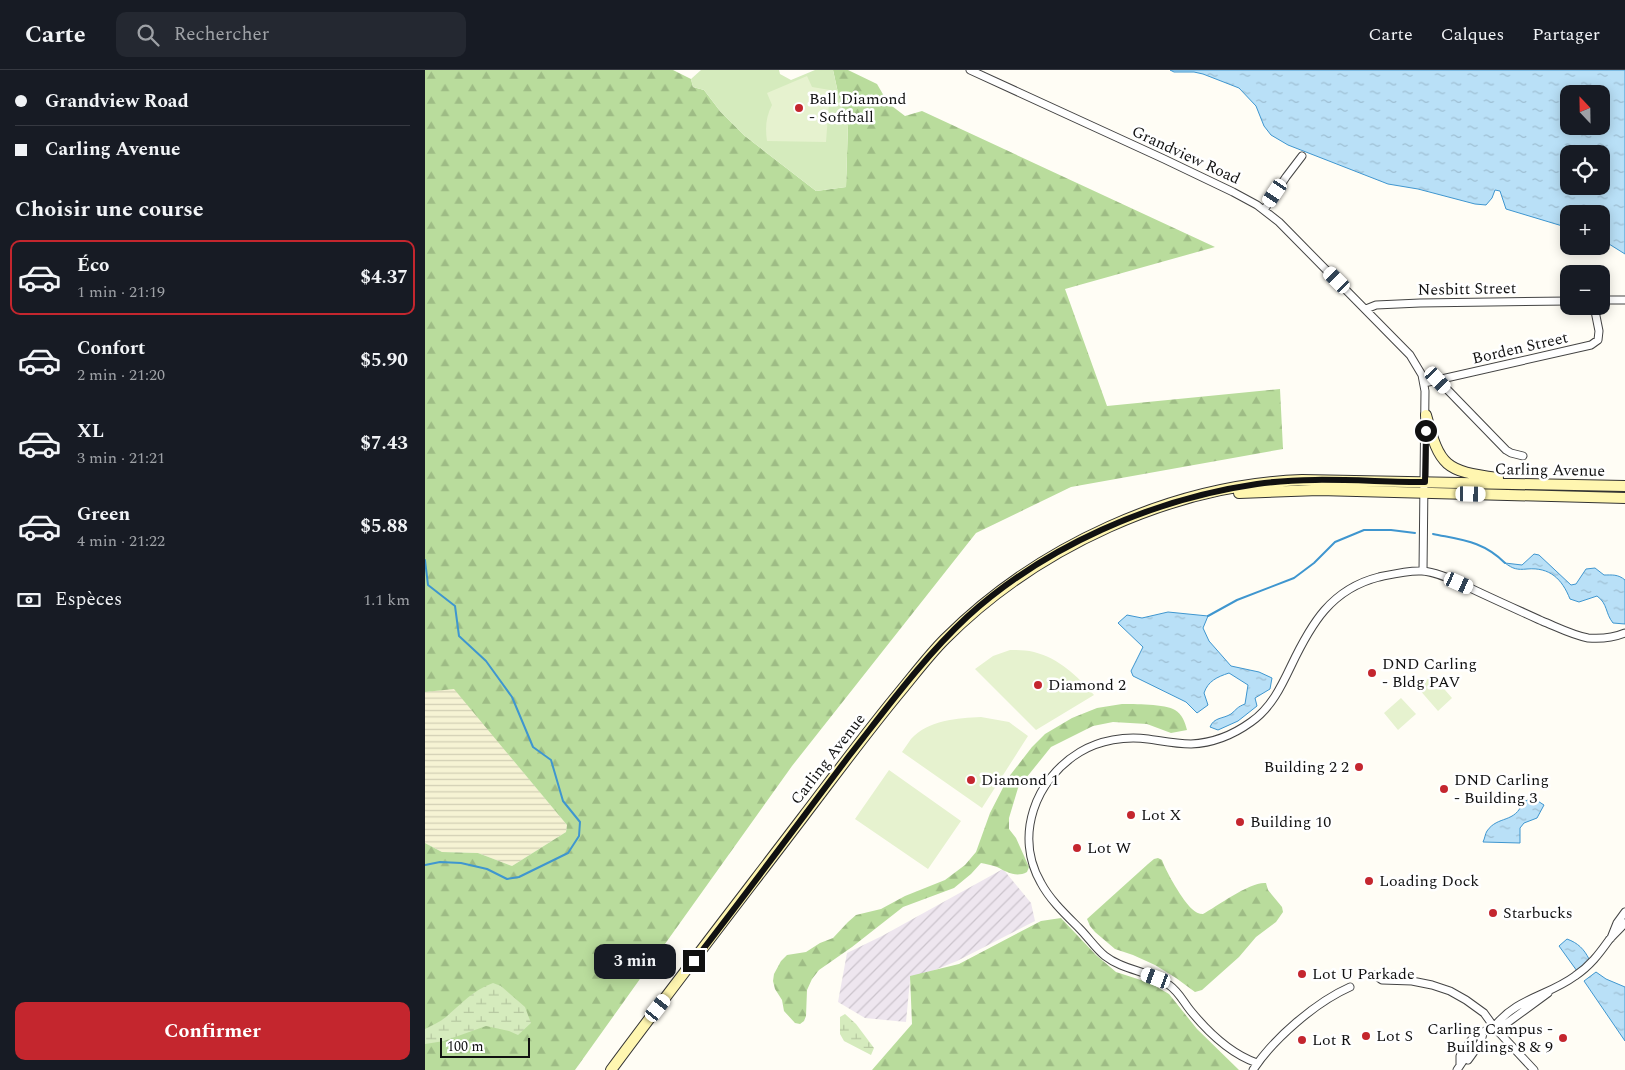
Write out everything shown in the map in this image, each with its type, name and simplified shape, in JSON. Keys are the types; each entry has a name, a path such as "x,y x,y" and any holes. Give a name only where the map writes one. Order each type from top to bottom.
{"main road":[{"path":"1426,415 1438,452 1453,468 1468,474 1546,485"},
{"name":"Carling Avenue","path":"611,1070 878,719 943,641 1005,586 1070,545 1122,521 1177,502 1237,487 1279,482 1310,480 1625,486"},
{"name":"Carling Avenue","path":"1177,502 1229,494 1285,490 1625,499"}],"street":[{"name":"Grandview Road","path":"970,70 1165,159 1257,205 1279,222 1410,354 1419,368 1424,383 1426,415 1423,571"},
{"path":"1263,210 1302,156"},
{"path":"1610,300 1625,300"},
{"name":"Nesbitt Street","path":"1366,309 1376,305 1420,303 1560,301"},
{"name":"Borden Street","path":"1424,383 1591,345 1598,340 1599,331 1596,315"},
{"path":"1438,380 1506,450 1511,454 1523,456"},
{"path":"1350,987 1335,994 1313,1010 1271,1046 1255,1067 1204,1026 1169,984 1130,969 1104,955 1045,891 1037,877 1029,853 1028,836 1034,808 1042,790 1062,765 1080,752 1105,741 1130,738 1190,744 1214,741 1233,734 1252,722 1267,710 1285,679 1311,626 1330,604 1349,590 1374,578 1423,571 1459,583 1578,636 1599,639 1622,634"},
{"path":"1459,1068 1460,1056 1474,1036 1494,1026 1501,1017 1518,1005 1552,990 1591,964 1602,952 1625,912"},
{"path":"1611,938 1625,923"},
{"path":"1375,976 1382,980 1412,981 1432,985 1450,992 1478,1008 1534,1070"}],"shaded area":[{"path":"454,688 567,825 566,832 512,866 478,853 442,852 425,843 425,692"},
{"path":"1003,869 1031,903 1035,921 957,961 910,980 906,1022 865,1018 838,1002 847,953 882,936"}],"green space":[{"path":"425,70 673,70 691,79 693,87 704,90 720,111 745,136 816,191 846,187 848,123 840,102 833,70 848,70 877,84 888,103 905,116 922,111 1215,247 1065,289 1107,406 1280,389 1283,449 1071,487 976,533 792,766 575,1070 425,1070 425,843 442,852 478,853 512,866 566,832 567,825 454,689 425,692"},
{"path":"701,70 779,70 780,74 791,80 815,70 833,70 840,102 848,123 846,187 816,191 745,136 720,111 704,90 693,87 691,79"},
{"name":"Ball Diamond - Softball","path":"807,76 812,87 830,90 826,142 767,141 768,114 772,105 767,93"},
{"name":"Diamond 2","path":"1010,650 1031,651 1060,663 1074,674 1094,695 1036,730 975,669 993,656"},
{"path":"1432,675 1452,698 1438,711 1418,688"},
{"path":"1401,698 1416,714 1398,730 1384,713"},
{"path":"1122,704 1171,708 1181,716 1187,730 1171,733 1147,724 1113,722 1093,726 1051,747 1018,788 1009,818 1009,829 1016,838 1029,867 1027,872 1015,874 981,863 954,888 903,907 819,970 807,990 806,1016 804,1021 800,1024 795,1023 784,1011 782,1000 775,989 773,981 774,974 781,961 787,955 806,952 820,943 833,938 856,915 881,909 905,896 945,880 965,865 976,852 990,813 1008,778 1032,747 1045,734 1072,718 1097,708"},
{"name":"Diamond 1","path":"981,717 1009,722 1028,736 982,808 902,752 918,733 935,724 953,719"},
{"path":"889,770 961,821 928,869 855,819"},
{"path":"1158,858 1162,860 1184,900 1196,912 1203,914 1243,890 1260,883 1266,883 1268,890 1282,907 1283,912 1276,922 1256,937 1239,957 1202,990 1195,992 1155,965 1115,949 1095,932 1087,919 1148,864"},
{"path":"1061,918 1096,955 1116,972 1150,983 1169,994 1197,1029 1239,1070 872,1070 912,1024 910,976 959,964 1041,921"},
{"path":"493,983 501,986 525,1007 531,1023 518,1035 486,1026 444,1041 425,1044 425,1029 444,1019 473,993"},
{"path":"845,1014 856,1024 874,1048 871,1055 844,1041 840,1034 840,1017"}],"water":[{"path":"1170,70 1625,70 1625,254 1610,245 1610,205 1560,205 1560,225 1506,209 1500,191 1495,190 1492,198 1486,205 1388,184 1288,145 1271,135 1264,126 1256,106 1239,88 1194,72 1174,72"},
{"path":"1534,554 1539,555 1571,585 1576,584 1586,569 1595,568 1604,575 1617,576 1625,580 1625,624 1613,623 1605,605 1597,596 1579,602 1570,599 1559,580 1549,572 1535,569 1515,569 1505,563 1522,565"},
{"path":"1168,612 1208,616 1203,628 1209,641 1231,666 1259,672 1272,678 1270,689 1255,698 1257,706 1238,721 1218,730 1210,727 1216,720 1231,714 1245,704 1248,685 1229,673 1217,678 1208,685 1204,693 1208,705 1197,713 1186,702 1133,676 1131,671 1143,647 1118,623 1127,615 1142,618"},
{"path":"1533,798 1544,805 1537,818 1524,823 1520,828 1520,843 1483,842 1486,832 1491,826 1516,814 1523,802"},
{"path":"1567,939 1580,947 1589,959 1577,971 1559,946"},
{"path":"1596,972 1606,979 1625,987 1625,1041 1584,981"}],"waterway":[{"path":"1208,616 1237,600 1294,578 1314,563 1335,542 1364,530 1391,530 1415,533"},
{"path":"1433,534 1463,540 1480,546 1489,550 1505,563"},
{"path":"425,560 428,585 455,606 459,636 486,661 512,697 533,747 551,760 563,801 580,822 579,836 568,853 519,877 507,879 487,869 461,863 440,862 425,865"}],"place":[{"name":"Ball Diamond - Softball","path":"799,108"},
{"name":"DND Carling - Bldg PAV","path":"1372,673"},
{"name":"Diamond 2","path":"1038,685"},
{"name":"Building 2 2","path":"1359,767"},
{"name":"Diamond 1","path":"971,780"},
{"name":"DND Carling - Building 3","path":"1444,789"},
{"name":"Lot X","path":"1131,815"},
{"name":"Building 10","path":"1240,822"},
{"name":"Lot W","path":"1077,848"},
{"name":"Loading Dock","path":"1369,881"},
{"name":"Starbucks","path":"1493,913"},
{"name":"Lot U Parkade","path":"1302,974"},
{"name":"Lot S","path":"1366,1036"},
{"name":"Carling Campus - Buildings 8 & 9","path":"1563,1038"},
{"name":"Lot R","path":"1302,1040"}],"route":[{"path":"694,961 778,849 917,671 943,641 1005,586 1070,545 1104,529 1159,508 1201,495 1255,484 1291,481 1425,482 1426,431"}]}
